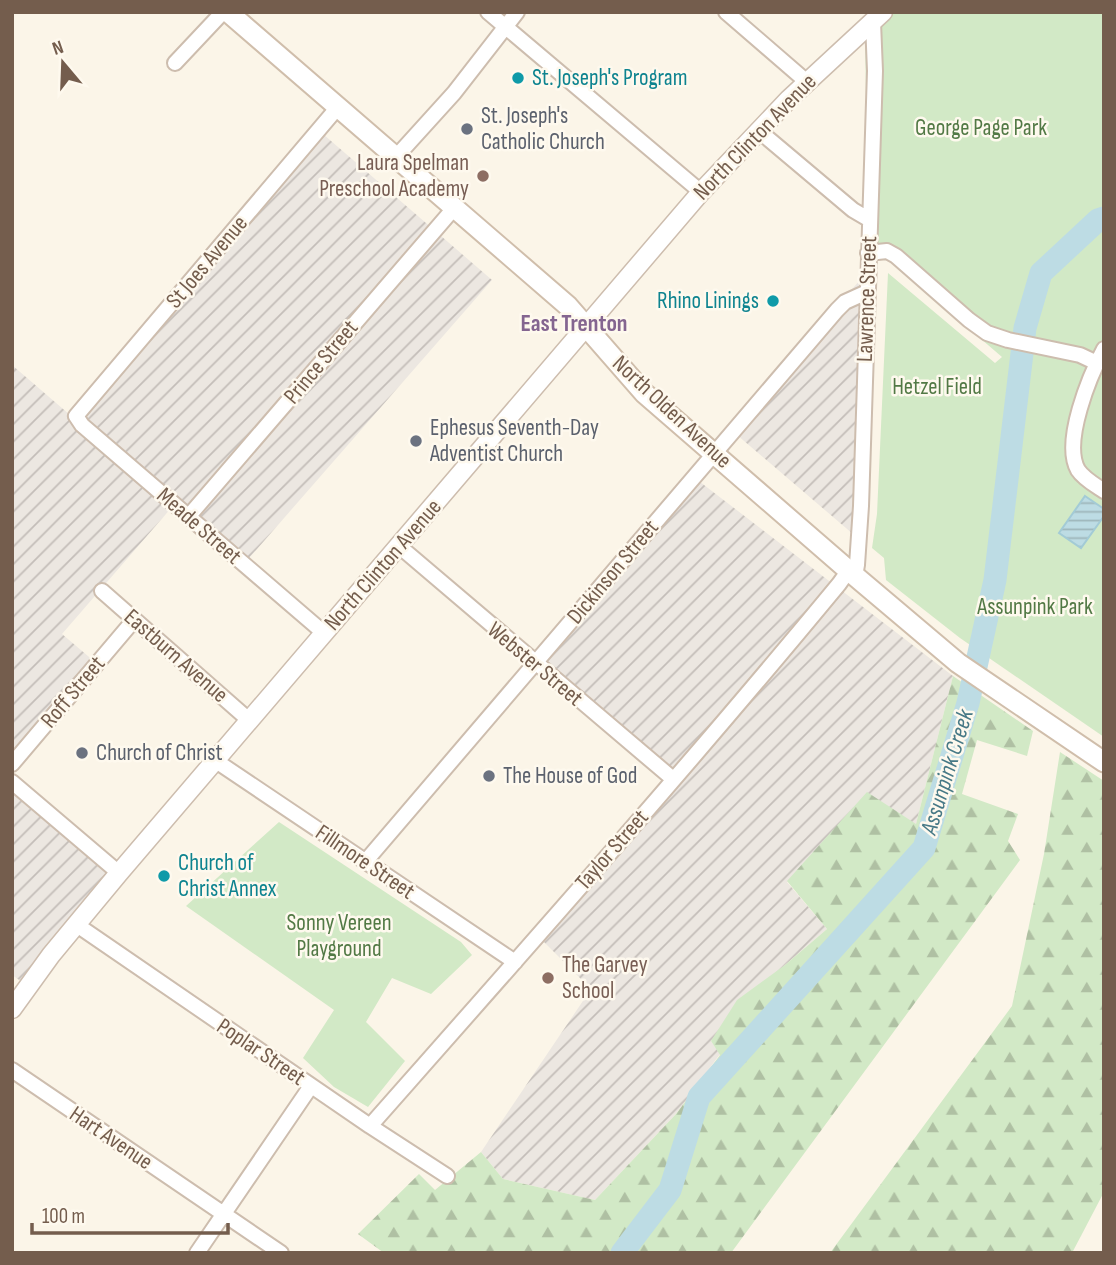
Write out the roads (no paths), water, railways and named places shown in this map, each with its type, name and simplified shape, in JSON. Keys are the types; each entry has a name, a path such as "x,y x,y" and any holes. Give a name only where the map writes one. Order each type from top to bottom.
{"main road":[{"name":"North Olden Avenue","path":"225,12 568,306 644,393 852,573 958,663 1104,762"}],"street":[{"path":"175,64 225,12"},
{"path":"488,12 701,192"},
{"path":"396,157 454,93 517,12"},
{"path":"726,12 807,82"},
{"name":"North Clinton Avenue","path":"12,1009 51,956 119,873 701,192 758,130 878,17"},
{"name":"Lawrence Street","path":"852,573 860,526 878,17"},
{"name":"St Joes Avenue","path":"76,416 338,107"},
{"path":"758,130 853,210 870,220"},
{"name":"Prince Street","path":"188,517 455,207"},
{"path":"868,253 887,251 896,256 987,333 1080,355 1097,363"},
{"name":"Dickinson Street","path":"365,862 837,310 845,302 867,292"},
{"path":"1104,349 1082,404 1073,450 1078,470 1104,491"},
{"name":"Meade Street","path":"76,416 82,425 324,634"},
{"name":"Webster Street","path":"399,547 673,779"},
{"name":"Taylor Street","path":"370,1126 852,573"},
{"name":"Eastburn Avenue","path":"102,591 250,720"},
{"name":"Roff Street","path":"12,765 134,620"},
{"name":"Fillmore Street","path":"216,761 515,962"},
{"path":"12,782 119,873"},
{"name":"Poplar Street","path":"77,925 447,1176"},
{"name":"Hart Avenue","path":"12,1070 281,1253"},
{"path":"197,1253 311,1086"}],"water":[{"path":"1085,496 1104,509 1104,516 1081,548 1059,533"}],"waterway":[{"name":"Assunpink Creek","path":"622,1253 670,1190 699,1097 924,848 968,703 995,580 1025,328 1041,273 1098,220 1104,218"}],"place":[{"name":"St. Joseph's Program","path":"518,78"},
{"name":"St. Joseph's Catholic Church","path":"467,129"},
{"name":"Laura Spelman Preschool Academy","path":"483,176"},
{"name":"Rhino Linings","path":"773,301"},
{"name":"Ephesus Seventh-Day Adventist Church","path":"416,441"},
{"name":"Church of Christ","path":"82,753"},
{"name":"The House of God","path":"489,776"},
{"name":"Church of Christ Annex","path":"164,876"},
{"name":"The Garvey School","path":"548,978"}],"district":[{"name":"East Trenton","path":"574,323"}],"park label":[{"name":"George Page Park","path":"981,128"},
{"name":"Hetzel Field","path":"937,387"},
{"name":"Assunpink Park","path":"1035,607"},
{"name":"Sonny Vereen Playground","path":"339,936"}]}
